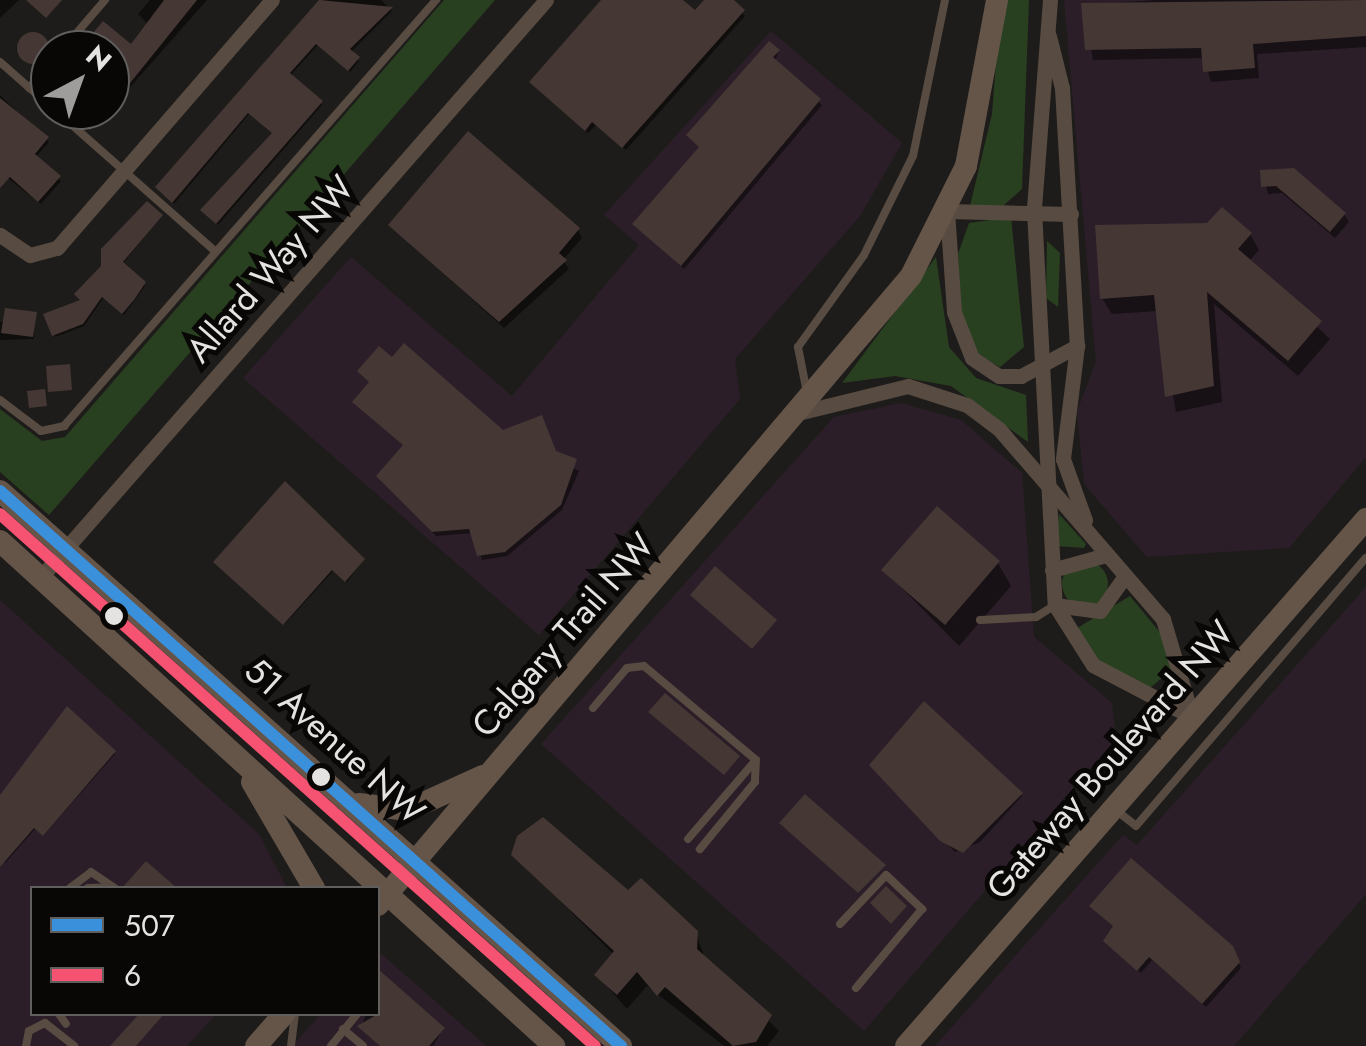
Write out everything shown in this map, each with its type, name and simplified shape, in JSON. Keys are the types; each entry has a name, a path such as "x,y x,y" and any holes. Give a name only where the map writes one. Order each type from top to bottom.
{"main road":[{"name":"Calgary Trail NW","path":"382,900 892,303 947,211 982,104 997,0"},
{"name":"51 Avenue NW","path":"0,491 621,1046"},
{"name":"Gateway Boulevard NW","path":"906,1046 1366,519"},
{"path":"0,541 368,886"},
{"path":"244,766 313,886"},
{"path":"330,785 366,808 398,812 491,773"},
{"path":"382,900 554,1046"},
{"path":"256,1046 282,1016"}],"street":[{"path":"0,235 39,255 66,240 272,0"},
{"name":"Allard Way NW","path":"40,578 546,0"},
{"path":"1050,0 1034,210 1037,370 1054,605 1093,665 1196,714"},
{"path":"1047,28 1062,88 1078,346 1063,411 1064,474 1102,550"},
{"path":"947,211 1034,210 1071,214"},
{"name":"Calgary Trail NW","path":"947,211 954,312 966,350 1000,376 1037,370"},
{"path":"1037,370 1078,346"},
{"path":"806,408 872,389 927,390 982,416 1046,478 1172,632 1196,714"},
{"path":"1052,570 1102,550"},
{"path":"1054,605 1100,611 1125,576"}],"lane":[{"path":"79,30 105,0"},
{"path":"0,400 41,432 64,426 436,0"},
{"path":"806,408 798,347 864,255 913,156 945,0"},
{"path":"0,62 29,88"},
{"path":"77,130 214,250"},
{"path":"1114,808 1136,826 1366,558"},
{"path":"980,620 1036,617 1054,605"},
{"path":"593,708 627,668 644,666 756,760"},
{"path":"1196,714 1220,729"},
{"path":"688,839 756,760"},
{"path":"700,849 755,782 756,760"},
{"path":"73,886 91,872 112,886"},
{"path":"840,924 886,875 922,909 856,988"},
{"path":"60,1016 66,1024"},
{"path":"292,1046 295,1016"},
{"path":"331,1046 355,1016"},
{"path":"26,1046 28,1032 45,1023 74,1046"},
{"path":"344,1030 362,1046"}],"shaded area":[{"path":"1064,0 1366,0 1366,457 1289,548 1147,557 1084,484 1077,411 1096,362"},
{"path":"771,31 902,143 860,216 735,359 740,399 539,635 243,378 351,257 512,396 639,245 604,215"},
{"path":"901,403 961,420 1022,473 1034,637 1112,703 1116,739 864,1031 541,744 834,417"},
{"path":"1366,587 1366,894 1234,1046 935,1046 1123,835 1137,845"},
{"path":"0,600 259,834 286,886 30,886 30,1016 214,1016 187,1046 0,1046"},
{"path":"380,953 486,1046 292,1046 319,1016 380,1016"}],"green space":[{"path":"444,0 495,0 49,515 0,472 0,409 42,441 65,437"},
{"path":"1001,0 1029,0 1022,189 1003,206 970,206 992,114"},
{"path":"1011,217 1024,347 1000,367 980,356 962,326 958,254 969,223"},
{"path":"1047,241 1060,253 1058,307 1046,298"},
{"path":"936,257 949,347 976,378 1026,395 1028,442 951,386 895,376 842,383"},
{"path":"1059,514 1086,544 1084,548 1055,546"},
{"path":"1085,561 1101,568 1108,584 1101,600 1085,607 1069,600 1062,584 1069,568"},
{"path":"1130,596 1163,636 1171,670 1150,688 1108,672 1074,630"}],"building":[{"path":"26,0 62,0 46,18"},
{"path":"164,0 197,0 130,83 131,44"},
{"path":"319,0 393,7 350,49 360,57 348,71 316,44 290,73 323,101 216,224 200,210 272,133 248,113 172,203 155,187"},
{"path":"601,0 683,0 695,10 704,0 734,0 745,10 622,148 592,122 585,131 529,82"},
{"path":"1366,0 1366,36 1253,44 1255,68 1203,72 1201,48 1085,50 1081,3"},
{"path":"103,21 114,30 96,30"},
{"path":"30,33 30,63 22,59 17,48"},
{"path":"769,41 780,50 773,57 821,99 681,266 632,224 699,147 686,135"},
{"path":"0,98 30,122 30,130 40,130 49,137 35,154 61,176 38,202 10,177 0,188"},
{"path":"468,131 580,228 559,253 567,260 499,322 388,225"},
{"path":"1294,168 1346,213 1330,232 1276,186 1261,187 1260,170"},
{"path":"147,201 163,215 123,262 146,282 134,300 122,314 102,297 83,324 52,336 43,314 80,300 74,294 101,266 101,249"},
{"path":"1222,207 1252,233 1238,249 1322,321 1288,361 1207,292 1214,386 1165,397 1154,295 1100,299 1095,225 1207,223"},
{"path":"5,308 37,312 33,337 1,333"},
{"path":"404,343 503,430 542,415 556,451 577,459 561,505 505,552 477,556 469,529 432,532 376,476 403,445 352,402 369,382 357,371 379,346 392,357"},
{"path":"70,364 72,390 48,392 46,366"},
{"path":"45,389 47,406 29,408 27,391"},
{"path":"285,481 365,559 345,582 332,570 283,625 213,562"},
{"path":"937,506 1000,561 945,625 881,570"},
{"path":"715,566 777,620 752,649 690,595"},
{"path":"665,693 740,756 724,775 648,712"},
{"path":"924,701 1023,793 963,853 940,841 869,765"},
{"path":"67,706 116,751 43,836 34,828 0,867 0,795"},
{"path":"805,794 886,865 858,893 779,823"},
{"path":"543,817 628,890 641,878 698,931 697,949 772,1015 756,1042 733,1046 665,987 657,996 637,972 617,995 594,975 614,951 511,855 517,836"},
{"path":"1131,858 1233,946 1240,962 1202,1004 1149,957 1137,971 1103,941 1113,926 1089,906"},
{"path":"146,861 175,886 124,886"},
{"path":"886,886 907,906 891,924 870,903"},
{"path":"380,971 445,1028 429,1046 380,1046 357,1026 380,1016"},
{"path":"137,1016 162,1016 136,1046 110,1046"}],"transit line":[{"name":"507","path":"0,491 621,1046"},
{"name":"6","path":"0,514 595,1046"}]}
